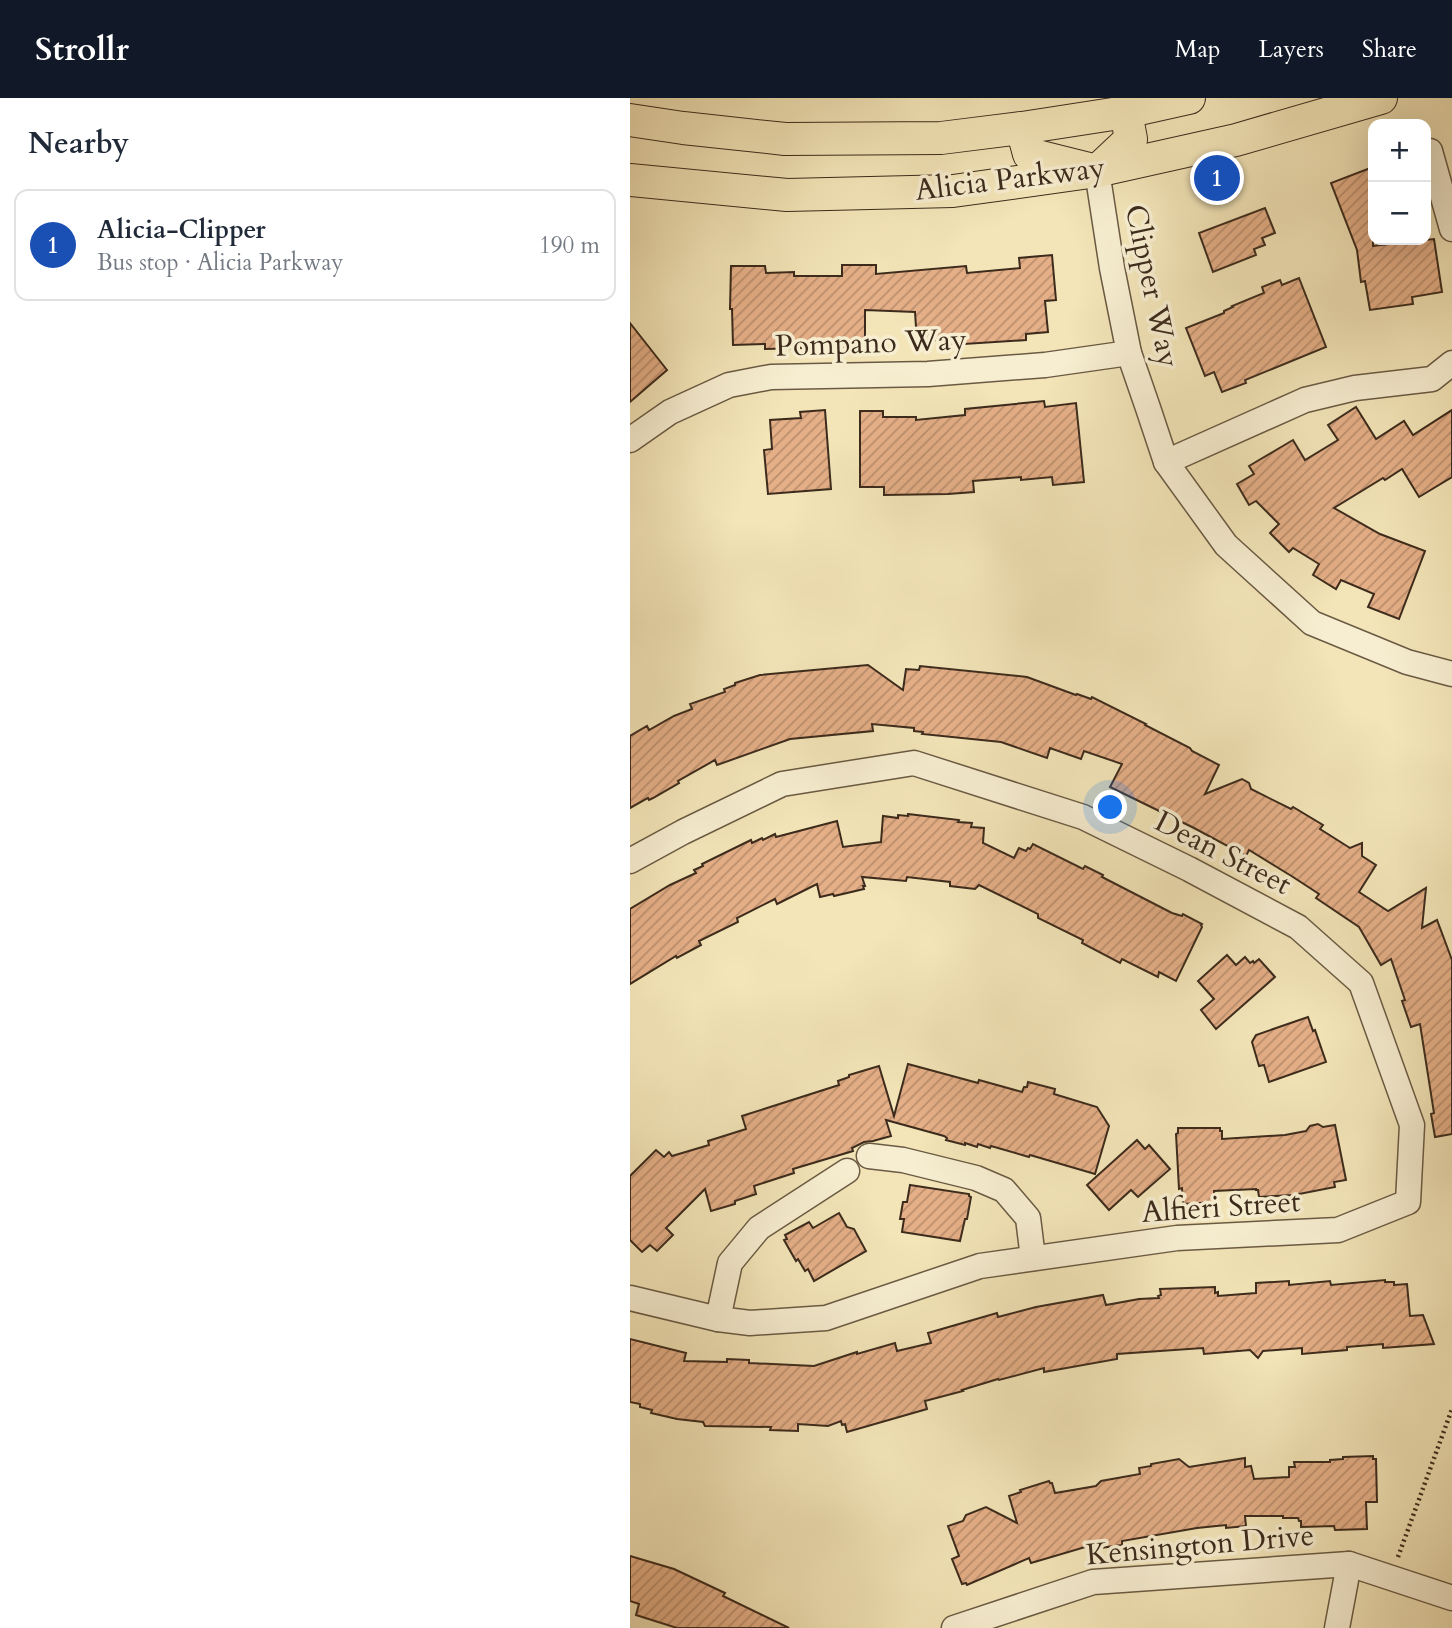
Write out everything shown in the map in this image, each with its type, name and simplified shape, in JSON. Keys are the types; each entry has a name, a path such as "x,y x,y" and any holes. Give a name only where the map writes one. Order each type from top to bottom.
{"main road":[{"name":"Alicia Parkway","path":"630,120 785,138 941,138 1126,112 1189,98"},
{"name":"Alicia Parkway","path":"630,180 787,195 953,191 1097,171 1236,140 1381,98"},
{"path":"1022,128 1029,154 1097,171 1130,139 1126,112"}],"street":[{"path":"1431,155 1452,229"},
{"name":"Clipper Way","path":"1097,171 1129,354 1166,462 1226,545 1311,622 1407,662 1452,674"},
{"name":"Pompano Way","path":"630,440 670,412 729,386 771,377 928,374 1045,365 1129,354"},
{"path":"1166,462 1305,400 1355,388 1432,379 1452,363"},
{"name":"Dean Street","path":"630,861 782,784 914,762 1083,817 1298,927 1361,983 1412,1125 1408,1202"},
{"path":"869,1156 903,1160 976,1178 1004,1190 1028,1218 1033,1258"},
{"path":"718,1319 730,1263 759,1228 847,1171"},
{"name":"Alfieri Street","path":"630,1298 718,1319 750,1323 827,1318 980,1266 1177,1238 1338,1230 1408,1202"},
{"path":"1337,1628 1349,1564"},
{"name":"Kensington Drive","path":"954,1628 1093,1582 1349,1564 1452,1598"}],"path":[{"path":"1391,1577 1452,1409"}],"building":[{"path":"1368,169 1368,245 1431,245 1431,239 1434,239 1442,292 1412,297 1413,304 1370,310 1365,281 1361,282 1357,250 1331,183"},
{"path":"1265,208 1275,233 1262,238 1265,245 1254,249 1256,255 1213,272 1199,233"},
{"path":"1052,255 1056,300 1045,301 1048,332 1026,334 1026,340 949,345 949,339 917,342 915,312 865,310 865,341 844,341 844,347 765,349 765,344 733,345 731,266 765,266 766,273 794,272 794,276 842,276 842,265 876,265 876,274 966,266 967,273 1020,268 1019,258"},
{"path":"1299,278 1326,347 1222,392 1214,372 1205,376 1186,328 1264,293 1262,287 1280,280 1282,285"},
{"path":"630,323 667,370 630,402"},
{"path":"1044,401 1045,407 1076,403 1084,482 1053,485 1052,477 973,481 974,492 948,494 884,495 884,487 860,487 860,411 883,411 883,417 916,417 916,420 965,415 965,409"},
{"path":"1356,407 1376,439 1404,421 1413,435 1452,410 1452,477 1419,497 1402,469 1334,508 1380,534 1425,551 1399,619 1368,607 1374,594 1341,580 1336,589 1313,575 1319,564 1293,548 1289,552 1270,533 1279,524 1256,501 1249,505 1237,484 1254,474 1249,466 1293,440 1305,460 1338,440 1328,425"},
{"path":"825,410 831,489 768,494 764,450 772,449 770,420 801,418 800,412"},
{"path":"868,665 903,690 906,669 919,670 920,666 1027,677 1076,695 1091,699 1092,697 1219,765 1205,794 1242,779 1249,783 1251,789 1291,809 1293,807 1323,825 1320,829 1350,848 1362,843 1362,856 1376,865 1359,892 1388,911 1426,888 1422,928 1437,920 1452,960 1452,1134 1435,1137 1431,1114 1434,1113 1420,1024 1411,1027 1391,959 1381,965 1359,927 1316,898 1319,894 1249,850 1246,856 1110,787 1122,764 1084,751 1081,759 1050,748 1047,758 1001,742 922,734 923,732 914,731 914,728 872,724 873,731 790,739 717,765 715,760 653,798 630,808 630,736 647,726 649,730 692,709 690,704 725,692 724,689 735,683 760,675"},
{"path":"898,815 972,823 971,827 984,828 983,843 1014,858 1019,848 1026,851 1033,844 1083,869 1085,866 1172,913 1183,914 1202,924 1176,981 1159,972 1158,977 1122,959 1120,963 1082,943 1083,940 1038,918 1038,914 979,885 975,889 950,886 950,882 907,877 906,881 862,877 864,889 820,897 817,884 777,904 775,899 737,918 738,922 699,941 701,945 677,958 676,956 630,984 630,909 696,873 694,870 703,866 702,864 751,840 752,843 775,834 776,837 837,821 843,847 881,842 883,816 898,818"},
{"path":"1227,955 1236,965 1245,957 1250,963 1259,959 1275,977 1216,1029 1201,1010 1214,999 1198,981"},
{"path":"1308,1017 1326,1062 1269,1082 1264,1065 1259,1066 1252,1042 1256,1035"},
{"path":"908,1064 1022,1092 1028,1082 1055,1089 1054,1094 1097,1107 1109,1126 1095,1174 991,1146 965,1145 946,1140 944,1136 886,1120 891,1136 864,1142 852,1148 853,1151 793,1169 794,1173 754,1186 756,1194 735,1201 735,1204 711,1211 705,1189 666,1228 673,1235 657,1251 650,1245 642,1252 630,1240 630,1176 656,1150 664,1157 669,1152 672,1156 709,1145 708,1141 746,1129 742,1116 839,1085 838,1081 849,1075 879,1066 894,1116"},
{"path":"1318,1124 1323,1127 1335,1125 1346,1180 1334,1182 1335,1187 1294,1195 1259,1197 1256,1189 1214,1191 1215,1202 1183,1204 1182,1188 1179,1189 1178,1128 1220,1128 1222,1139 1285,1135 1306,1131 1310,1126"},
{"path":"1137,1140 1145,1149 1149,1145 1170,1169 1138,1197 1131,1190 1109,1210 1087,1185"},
{"path":"910,1185 969,1194 971,1197 967,1219 960,1241 902,1232 904,1219 900,1219"},
{"path":"839,1213 847,1227 854,1229 866,1251 814,1281 808,1269 805,1271 798,1259 796,1261 784,1240 787,1239 785,1235 809,1222 813,1228"},
{"path":"1385,1280 1394,1282 1394,1285 1407,1284 1410,1316 1423,1315 1434,1344 1383,1348 1383,1344 1302,1354 1302,1348 1263,1351 1258,1358 1250,1350 1204,1354 1203,1348 1117,1354 1117,1359 1044,1372 1044,1368 998,1379 925,1401 927,1409 847,1432 841,1421 828,1426 798,1424 798,1431 770,1430 771,1427 705,1426 703,1422 651,1413 652,1410 630,1402 630,1339 686,1353 684,1361 727,1362 727,1359 749,1360 749,1363 814,1366 895,1343 897,1351 931,1343 928,1333 997,1313 998,1317 1103,1295 1106,1305 1159,1298 1160,1289 1215,1287 1218,1296 1256,1293 1256,1283 1289,1281 1289,1285 1330,1281 1331,1285"},
{"path":"1373,1456 1373,1459 1376,1459 1377,1502 1366,1502 1367,1529 1301,1527 1298,1518 1245,1516 1246,1526 1197,1528 1122,1541 1122,1545 1092,1549 1092,1545 1031,1563 1029,1558 967,1585 962,1584 952,1559 959,1556 948,1526 963,1521 966,1515 986,1507 1017,1523 1009,1496 1049,1481 1055,1493 1096,1486 1101,1481 1140,1474 1139,1468 1179,1459 1189,1467 1245,1458 1245,1467 1251,1466 1254,1479 1289,1477 1289,1467 1295,1467 1294,1462 1330,1462 1343,1457"},
{"path":"630,1556 674,1569 789,1628 677,1628 636,1615 639,1604 630,1601"}],"place":[{"name":"Alicia-Clipper","path":"1217,178"}]}
